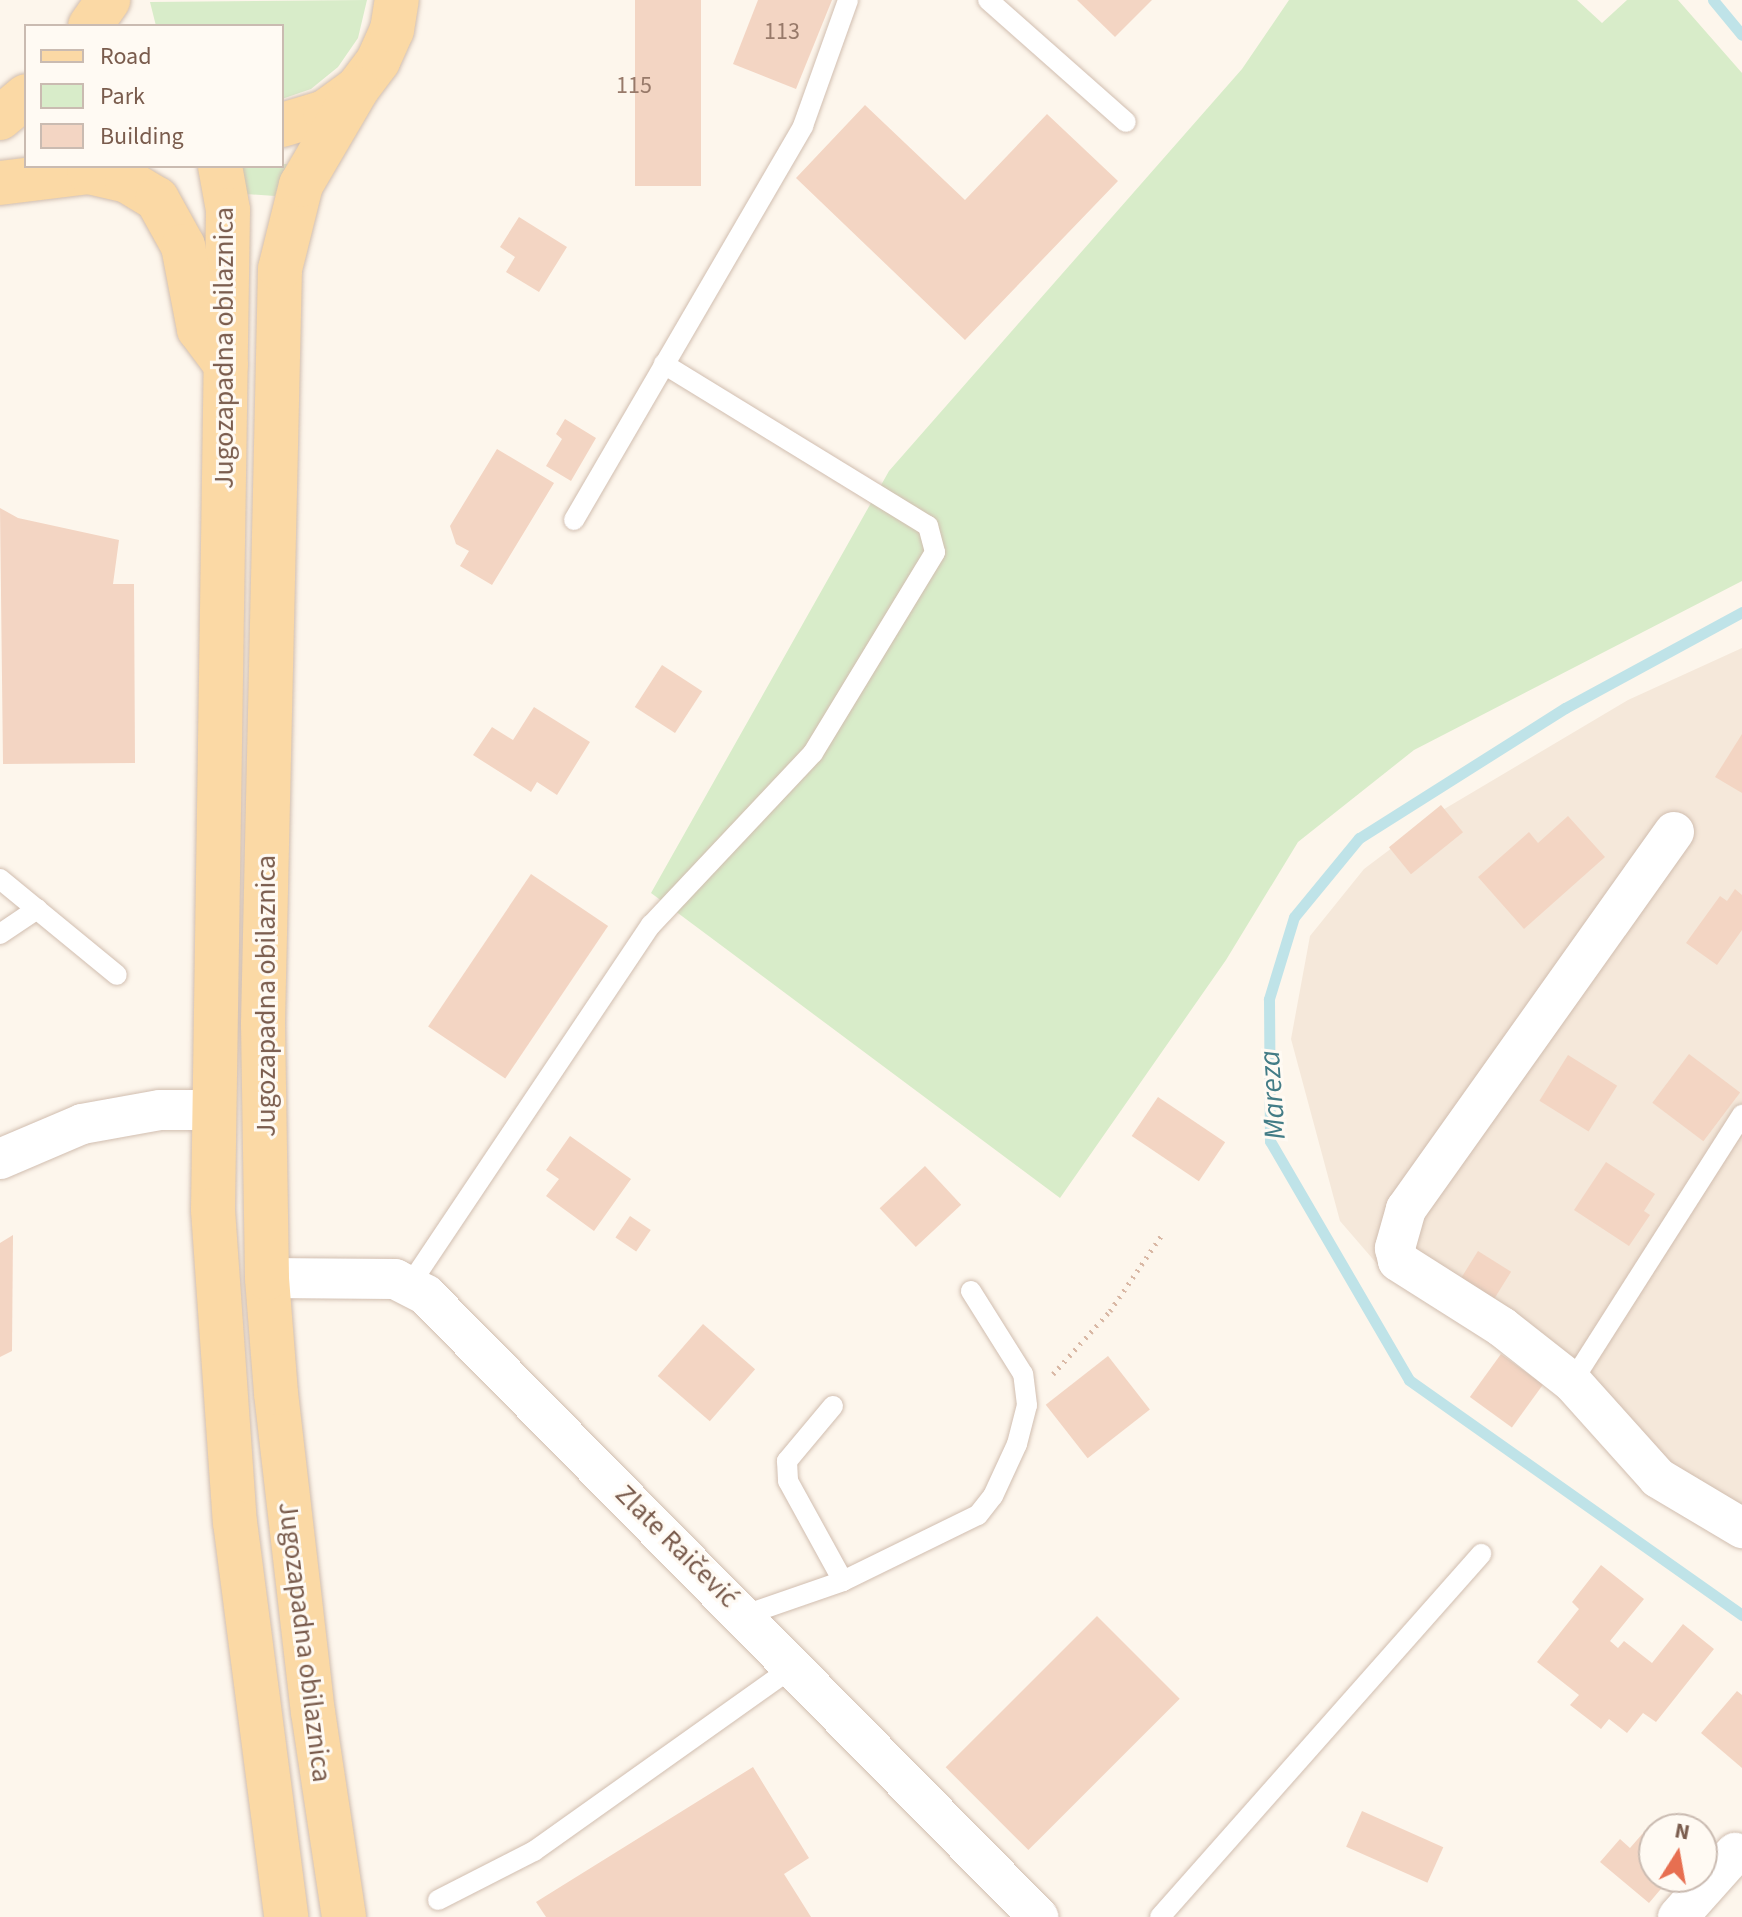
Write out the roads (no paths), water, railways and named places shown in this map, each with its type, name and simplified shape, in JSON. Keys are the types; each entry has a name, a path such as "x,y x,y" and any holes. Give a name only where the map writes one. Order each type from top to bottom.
{"main road":[{"path":"91,24 108,0"},
{"path":"124,0 129,24"},
{"path":"284,124 325,112 357,89 378,61 399,10"},
{"name":"Jugozapadna obilaznica","path":"344,1917 302,1624 267,1278 263,1023 280,269 301,185 357,89"},
{"path":"0,118 24,98"},
{"path":"0,181 24,164"},
{"name":"Jugozapadna obilaznica","path":"220,168 228,210 212,1110 222,1387 244,1604 286,1917"},
{"path":"0,181 89,172 127,181 157,199 183,246 199,329 226,365"}],"street":[{"path":"1674,832 1406,1209 1396,1233 1398,1261 1502,1327 1572,1382 1658,1478 1742,1528"},
{"path":"0,1159 82,1124 160,1110 212,1110"},
{"name":"Zlate Raičević","path":"267,1278 346,1276 395,1279 426,1295 745,1615 1038,1917"},
{"path":"1678,1917 1735,1853"}],"lane":[{"path":"574,520 803,126 848,0"},
{"path":"988,0 1126,122"},
{"path":"409,1286 651,925 813,753 935,552 928,526 664,364"},
{"path":"0,879 117,975"},
{"path":"0,934 37,909"},
{"path":"1572,1382 1742,1115"},
{"path":"745,1615 843,1581 978,1515 1006,1473 1027,1405 1023,1374 971,1291"},
{"path":"833,1406 787,1461 788,1481 843,1581"},
{"path":"1160,1917 1481,1554"},
{"path":"438,1900 534,1851 793,1667"}],"waterway":[{"name":"Mareza","path":"1713,0 1742,35"},
{"name":"Mareza","path":"1742,612 1565,708 1359,838 1294,917 1269,999 1270,1141 1409,1380 1742,1615"}]}
